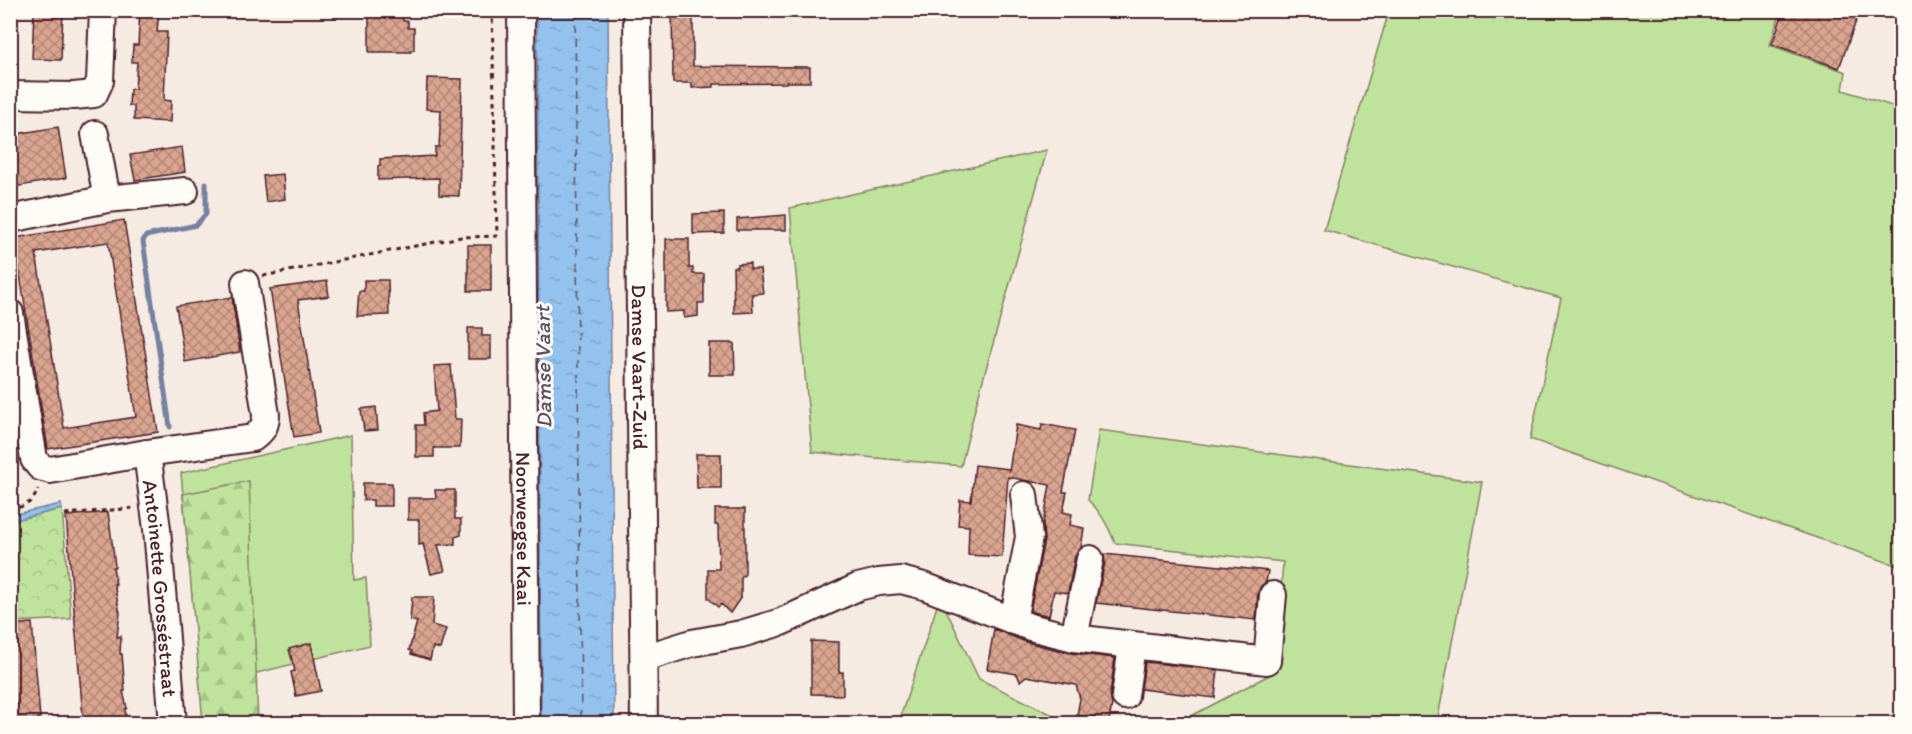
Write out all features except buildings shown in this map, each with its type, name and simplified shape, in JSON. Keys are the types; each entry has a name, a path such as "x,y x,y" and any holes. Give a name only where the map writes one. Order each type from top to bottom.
{"street":[{"path":"10,95 94,94 100,81 103,10"},
{"name":"Noorweegse Kaai","path":"521,10 526,723"},
{"name":"Damse Vaart-Zuid","path":"637,10 644,723"},
{"path":"95,135 107,199"},
{"path":"10,220 107,199 185,191"},
{"path":"10,313 34,459 40,467 50,470 253,438 261,432 266,424 266,415 245,283"},
{"name":"Antoinette Grosséstraat","path":"147,453 157,529 173,723"},
{"path":"1013,621 1029,537 1024,495"},
{"path":"1074,638 1090,559"},
{"path":"644,658 692,643 741,634 782,622 858,587 902,580 924,586 1013,621 1074,638 1267,661 1273,595"},
{"path":"1125,696 1132,646"}],"path":[{"path":"245,283 266,275 461,237 497,236 492,10"},
{"path":"10,510 28,505 33,500 40,483 40,467"},
{"path":"65,514 139,508"}],"green space":[{"path":"1389,11 1781,11 1770,45 1846,72 1843,90 1901,109 1901,567 1530,439 1561,298 1324,230"},
{"path":"1047,150 961,466 812,452 790,208"},
{"path":"1099,430 1482,482 1437,723 1178,723 1275,672 1283,562 1115,543 1104,520 1088,500"},
{"path":"351,435 354,580 366,578 370,645 201,687 181,473"},
{"path":"249,481 258,723 203,723 183,494"},
{"path":"62,509 71,619 11,622 10,521"},
{"path":"940,597 979,679 1069,723 898,724"}],"water":[{"name":"Damse Vaart","path":"537,11 608,11 614,723 541,723"},
{"path":"61,504 62,509 11,521 11,515"}],"waterway":[{"path":"170,427 143,241 146,236 196,225 206,214 206,183"}],"ferry route":[{"path":"575,10 581,724"}]}
